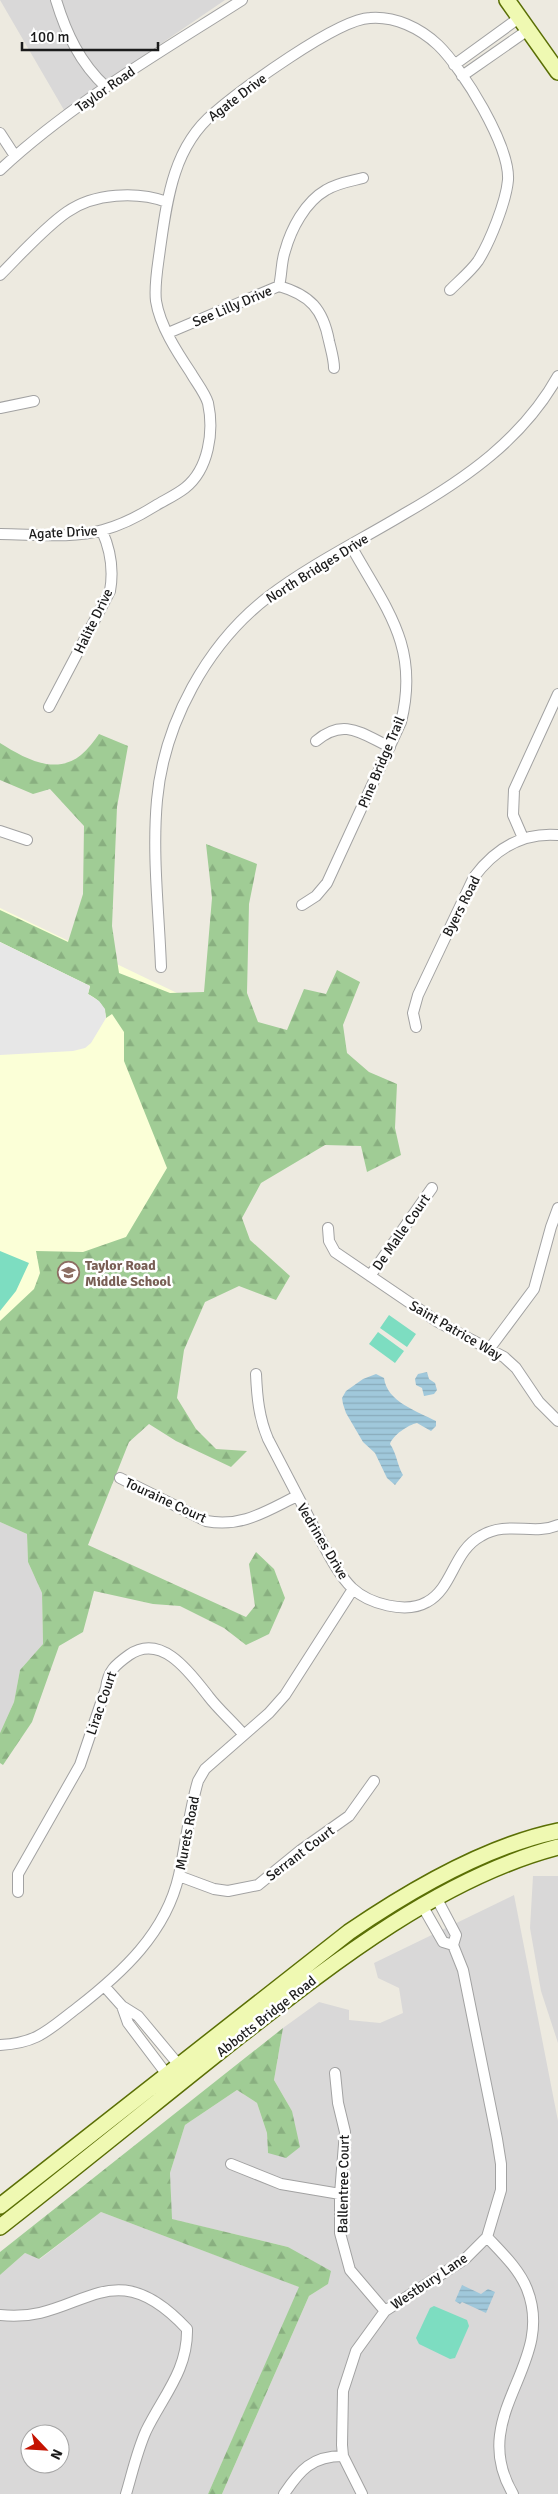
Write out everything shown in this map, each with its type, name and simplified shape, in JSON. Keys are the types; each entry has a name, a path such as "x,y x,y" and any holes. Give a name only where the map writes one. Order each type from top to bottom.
{"main road":[{"path":"507,0 558,72"},
{"name":"Abbotts Bridge Road","path":"0,2206 324,1949 378,1912 472,1862 516,1843 558,1831"},
{"name":"Abbotts Bridge Road","path":"0,2227 310,1981 365,1942 422,1907 494,1868 531,1854 558,1847"}],"street":[{"path":"56,0 64,27 86,67 106,87"},
{"name":"Taylor Road","path":"0,170 15,156 106,87 242,0"},
{"name":"Agate Drive","path":"0,534 68,534 102,531 138,517 186,487 205,456 211,438 207,401 168,333 156,301 158,261 167,202 174,173 181,156 207,118 233,97 324,36 352,22 370,18 401,22 417,29 438,45 462,76 494,129 508,165 506,200 477,262 450,290"},
{"path":"454,65 523,24"},
{"path":"462,76 523,24"},
{"path":"0,134 15,156"},
{"path":"279,286 288,242 295,225 309,205 325,190 342,183 363,178"},
{"path":"0,275 68,211 98,198 124,196 158,199 167,202"},
{"name":"See Lilly Drive","path":"168,333 279,286 293,290 322,313 334,368"},
{"name":"North Bridges Drive","path":"161,967 156,851 157,801 165,754 184,706 212,657 248,615 286,584 446,490 494,454 523,425 558,376"},
{"path":"0,408 34,401"},
{"name":"Halite Drive","path":"49,707 110,591 113,574 109,545 102,531"},
{"name":"Pine Bridge Trail","path":"302,905 316,896 327,883 401,722 406,701 408,678 406,656 395,626 351,546"},
{"path":"523,838 513,816 514,790 558,694"},
{"path":"316,741 327,731 342,727 354,730 390,747"},
{"path":"0,831 27,840"},
{"name":"Byers Road","path":"416,1027 413,1013 418,995 474,877 495,853 523,838 535,835 558,835"},
{"name":"De Malle Court","path":"370,1276 432,1188"},
{"path":"490,1348 534,1289 550,1227 558,1208"},
{"name":"Saint Patrice Way","path":"328,1228 329,1241 335,1252 438,1322 490,1348 516,1368 539,1402 558,1421"},
{"name":"Vedrines Drive","path":"256,1374 257,1398 263,1426 297,1496 336,1568 353,1589 375,1601 404,1608 416,1606 436,1596 444,1587 463,1551 480,1536 507,1527 535,1530 558,1525"},
{"name":"Touraine Court","path":"120,1478 206,1521 220,1524 247,1520 297,1496"},
{"name":"Murets Road","path":"0,2045 32,2041 105,1987 147,1943 165,1916 179,1876 198,1781 205,1769 269,1713 285,1695 353,1589"},
{"name":"Lirac Court","path":"18,1892 18,1874 80,1765 106,1688 108,1675 114,1665 132,1653 142,1650 157,1650 172,1656 188,1670 210,1698 243,1734"},
{"name":"Serrant Court","path":"179,1876 214,1889 228,1891 258,1885 301,1850 348,1816 374,1781"},
{"path":"436,1899 456,1935 453,1945 463,1970 502,2164 499,2203 488,2238 520,2276 531,2301 532,2315 528,2355 510,2395 499,2435 500,2463 513,2494"},
{"path":"422,1907 443,1942 453,1945"},
{"path":"105,1987 122,2006 138,2016 188,2077"},
{"path":"122,2006 128,2023 176,2087"},
{"name":"Ballentree Court","path":"335,2073 338,2103 345,2132 340,2194 340,2233 350,2270 385,2311"},
{"path":"231,2164 281,2184 340,2194"},
{"name":"Westbury Lane","path":"362,2494 343,2456 341,2414 347,2378 356,2351 385,2311 465,2259 488,2238"},
{"path":"0,2315 23,2317 43,2312 84,2296 126,2289 163,2305 187,2329 187,2340 178,2377 146,2432 126,2494"},
{"path":"284,2494 296,2476 314,2461 332,2456 343,2456"}],"shaded area":[{"path":"0,0 225,0 64,110"},
{"name":"Taylor Road Middle School","path":"0,908 252,1029 0,1517"},
{"path":"0,942 90,986 88,994 99,1001 105,1009 106,1018 91,1043 85,1048 73,1051 0,1055"},
{"path":"0,1522 27,1534 28,1562 42,1593 43,1644 20,1670 14,1702 0,1733"},
{"path":"533,1876 558,1876 558,2043 541,1991 530,1928"},
{"path":"514,1895 558,2121 558,2494 222,2494 309,2296 328,2284 288,2247 171,2219 170,2173 185,2125 237,2090 257,2103 267,2133 268,2153 292,2111 274,2080 283,2028 319,2002 349,2010 349,2020 380,2023 403,2013 399,1988 378,1978 374,1963"},
{"path":"101,2212 300,2287 208,2494 0,2494 0,2275 25,2253 40,2259"}],"green space":[{"path":"99,734 128,746 117,807 112,926 119,973 170,993 204,992 212,898 206,844 257,864 249,904 247,993 258,1022 287,1030 304,989 326,994 337,970 360,982 343,1025 347,1053 369,1072 397,1084 395,1128 401,1155 367,1172 361,1146 325,1145 261,1183 242,1218 250,1240 290,1276 276,1300 239,1286 205,1302 184,1350 177,1398 196,1429 216,1449 247,1451 231,1467 176,1441 149,1424 129,1442 88,1545 246,1617 255,1606 249,1564 256,1552 274,1569 285,1598 269,1634 246,1645 224,1628 180,1606 153,1604 94,1591 83,1632 59,1646 32,1722 3,1765 0,1763 0,1733 14,1702 20,1670 43,1644 42,1593 28,1562 27,1534 0,1522 0,1321 34,1289 40,1273 36,1251 83,1252 126,1237 167,1168 124,1061 124,1032 112,1014 106,1018 101,1004 88,994 90,986 0,942 0,910 68,942 83,894 84,826 50,789 33,794 0,780 0,743 29,759 50,764 61,764 81,755"},
{"path":"0,1251 29,1263 16,1291 0,1311"},
{"path":"389,1315 416,1334 407,1347 380,1328"},
{"path":"378,1332 404,1351 395,1363 369,1344"},
{"path":"283,2028 274,2080 292,2111 300,2147 286,2158 268,2153 267,2133 257,2103 237,2090 185,2125 170,2173 172,2219 288,2247 331,2271 328,2284 309,2296 222,2494 208,2494 299,2287 101,2212 39,2259 25,2253 0,2275 0,2252"},
{"path":"434,2306 467,2320 469,2326 455,2358 450,2359 419,2344 416,2338 430,2308"}],"water":[{"path":"427,1372 429,1379 435,1383 437,1390 434,1394 424,1396 422,1388 416,1385 415,1379 418,1374"},
{"path":"376,1374 384,1378 386,1386 397,1400 436,1421 436,1426 431,1431 417,1423 409,1426 394,1437 390,1444 403,1475 395,1485 387,1478 375,1453 363,1442 346,1413 343,1404 342,1398 346,1391 363,1379"},
{"path":"462,2285 481,2294 488,2289 495,2292 486,2313 462,2302 460,2304 455,2301"}],"place":[{"name":"Taylor Road Middle School","path":"69,1273"}]}
